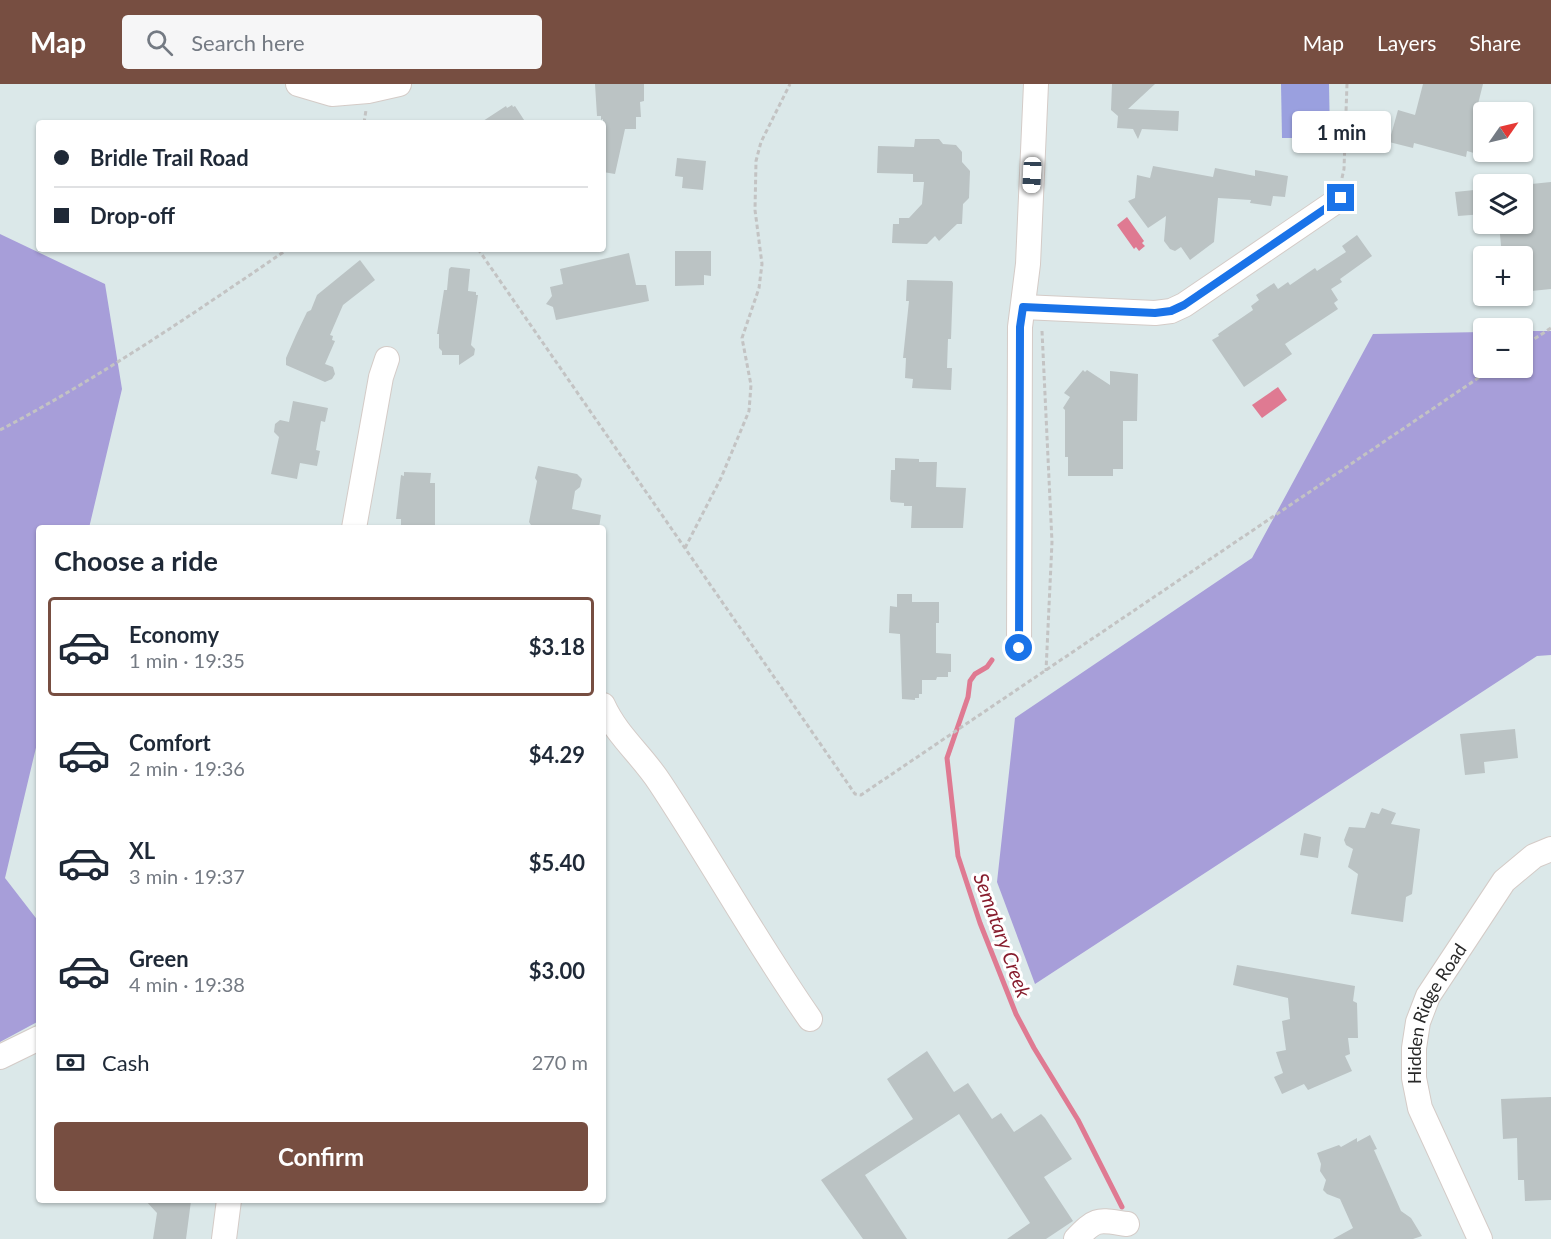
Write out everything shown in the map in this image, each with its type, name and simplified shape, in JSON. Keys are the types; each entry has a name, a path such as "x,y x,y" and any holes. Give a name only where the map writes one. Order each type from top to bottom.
{"street":[{"path":"298,84 332,94 368,91 399,84"},
{"path":"1019,648 1020,339 1028,264 1036,84"},
{"path":"1023,307 1155,313 1171,311 1184,305 1341,198"},
{"path":"355,525 381,377 387,359"},
{"path":"606,711 623,739 658,780 810,1019"},
{"name":"Hidden Ridge Road","path":"1480,1239 1420,1108 1414,1078 1414,1048 1418,1022 1428,996 1504,881 1534,856 1551,849"},
{"path":"0,1057 36,1039"},
{"path":"224,1239 229,1203"},
{"path":"1076,1239 1099,1220 1127,1224"}],"path":[{"path":"685,548 721,478 749,411 752,385 742,338 759,288 762,264 755,210 756,161 761,142 790,84"},
{"path":"0,430 162,334 284,252"},
{"path":"480,252 855,794 861,795 1478,378"},
{"path":"1042,326 1052,542 1046,671"},
{"path":"1533,340 1551,328"}],"shaded area":[{"path":"1281,84 1329,84 1330,138 1282,138"},
{"path":"1127,217 1144,241 1142,243 1145,246 1139,251 1136,247 1134,249 1117,225"},
{"path":"0,234 105,284 122,389 90,525 36,525 36,748 5,878 36,918 36,1023 0,1042"},
{"path":"1533,331 1551,331 1551,655 1537,656 1035,984 997,882 1015,718 1252,558 1373,334 1473,332 1473,378 1533,378"},
{"path":"1278,387 1287,400 1262,418 1252,405"}],"building":[{"path":"595,84 644,84 644,101 640,102 641,117 636,117 636,129 625,129 615,174 606,172 606,120 601,120 601,116 597,116"},
{"path":"1112,84 1155,84 1128,109 1179,111 1178,131 1142,129 1138,139 1133,129 1117,128 1118,116 1111,110"},
{"path":"1423,84 1483,84 1478,102 1473,102 1473,153 1467,151 1466,157 1414,143 1413,148 1389,142 1398,110 1415,115"},
{"path":"506,106 507,108 515,106 524,120 485,120"},
{"path":"915,139 939,139 943,144 956,145 962,152 962,162 970,171 969,198 963,204 962,224 957,224 939,241 935,236 927,244 892,243 893,224 899,224 899,218 909,218 922,204 924,182 913,182 913,174 877,173 878,146 914,147"},
{"path":"677,158 706,161 703,190 682,188 683,177 675,176"},
{"path":"1153,166 1213,177 1215,168 1255,176 1255,170 1288,176 1285,197 1273,196 1271,206 1250,203 1251,200 1218,198 1214,242 1190,260 1181,247 1175,251 1170,249 1164,241 1166,216 1148,228 1128,201 1135,198 1137,175 1150,178"},
{"path":"1551,182 1551,289 1533,291 1533,246 1501,246 1500,234 1533,234 1533,184"},
{"path":"1473,190 1473,215 1458,216 1455,192"},
{"path":"1357,235 1372,256 1340,279 1342,282 1331,289 1338,300 1334,303 1338,309 1285,344 1292,354 1244,387 1212,340 1253,310 1251,306 1259,300 1256,295 1274,283 1278,289 1288,282 1290,285 1315,268 1317,271 1346,252 1342,246"},
{"path":"675,251 711,251 711,276 704,275 704,285 675,286"},
{"path":"629,253 636,285 646,285 649,301 556,320 553,307 546,304 552,296 550,287 563,284 560,269"},
{"path":"360,260 375,280 343,305 330,335 335,341 325,364 333,367 335,374 332,379 325,382 286,365 286,358 296,335 317,295"},
{"path":"451,267 470,269 468,291 476,292 478,295 471,345 475,349 474,355 459,365 459,355 442,355 439,348 439,334 437,334 444,290 447,290"},
{"path":"907,280 952,281 953,283 951,339 948,339 947,368 952,368 951,390 912,388 913,379 905,378 906,358 903,358 909,301 906,301"},
{"path":"1083,370 1085,372 1087,370 1110,385 1110,371 1138,374 1137,421 1123,421 1123,469 1113,469 1113,476 1068,476 1068,457 1065,457 1065,410 1063,408 1070,397 1064,393"},
{"path":"293,401 328,408 325,422 321,421 316,450 320,451 317,466 300,463 297,479 271,474 279,437 274,432 275,424 280,420 289,422"},
{"path":"895,458 937,462 936,487 966,488 963,528 911,528 912,506 891,502 890,499 891,470 895,470"},
{"path":"538,466 577,474 582,479 580,487 575,491 572,509 601,515 599,525 531,525 529,522 537,481 535,478"},
{"path":"404,472 431,473 430,483 435,483 435,525 401,525 401,519 396,519 401,475 404,476"},
{"path":"897,594 912,594 912,602 939,602 936,653 951,654 951,672 948,672 948,677 922,680 922,694 919,694 919,698 915,700 902,699 900,634 889,633 890,606 897,607"},
{"path":"1515,729 1518,758 1484,762 1485,773 1465,775 1460,734"},
{"path":"1382,808 1396,813 1391,824 1420,829 1412,894 1406,897 1403,922 1351,914 1358,874 1348,867 1353,849 1346,845 1344,840 1349,827 1365,828 1371,812 1379,814"},
{"path":"1304,833 1321,837 1318,858 1300,855"},
{"path":"1237,965 1355,986 1353,1001 1357,1003 1358,1038 1348,1038 1350,1054 1345,1056 1352,1071 1308,1090 1304,1084 1282,1094 1274,1077 1283,1073 1276,1052 1286,1050 1282,1021 1290,1019 1288,998 1233,985"},
{"path":"927,1051 954,1092 968,1083 992,1119 1001,1113 1014,1132 1041,1114 1045,1118 1072,1159 1044,1177 1073,1221 1046,1239 1007,1239 1030,1223 959,1114 865,1175 907,1239 863,1239 821,1180 913,1119 887,1079"},
{"path":"1551,1097 1551,1200 1525,1201 1524,1180 1518,1180 1517,1138 1503,1139 1501,1099"},
{"path":"1370,1135 1377,1149 1374,1150 1401,1211 1411,1218 1422,1236 1413,1239 1333,1239 1353,1228 1340,1199 1323,1190 1326,1180 1320,1171 1321,1164 1317,1153 1339,1145 1341,1147 1357,1138 1357,1142"},
{"path":"148,1203 191,1203 186,1239 153,1239 157,1213"}],"waterway":[{"name":"Sematary Creek","path":"992,660 970,681 968,697 947,758 958,856 980,923 1016,1014 1078,1120 1122,1207"}],"route":[{"path":"1019,648 1020,327 1023,307 1155,313 1171,311 1184,305 1341,198"}]}
